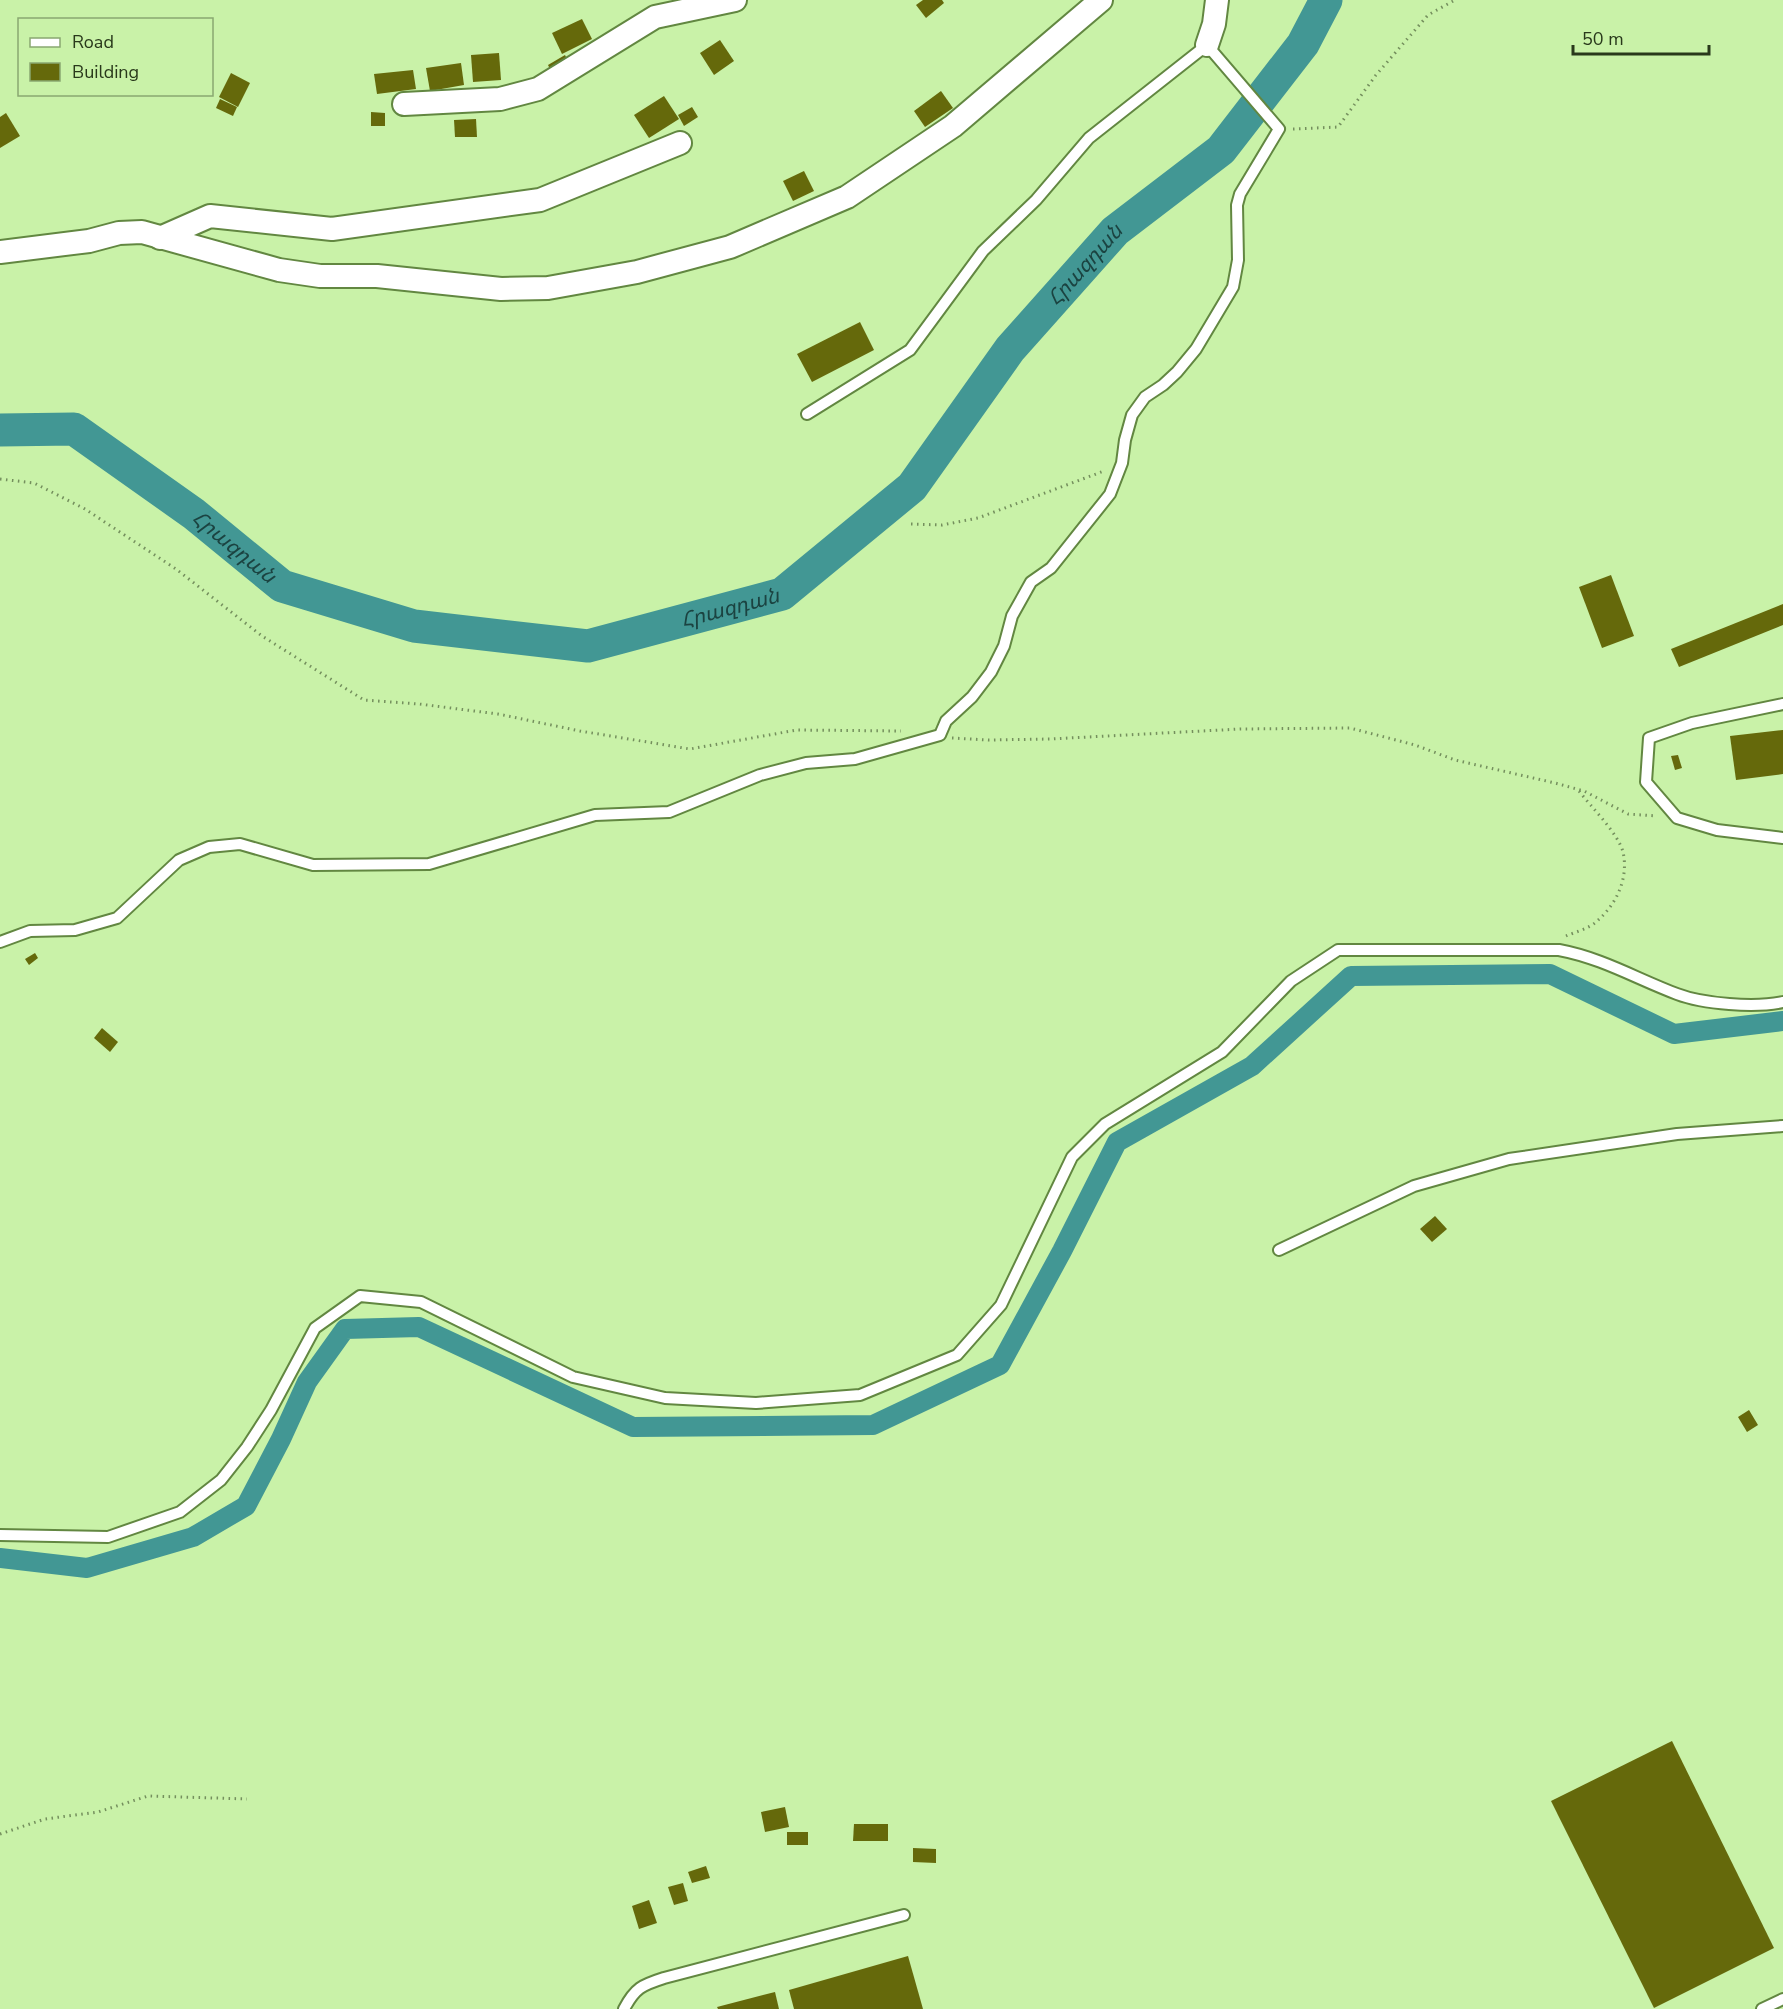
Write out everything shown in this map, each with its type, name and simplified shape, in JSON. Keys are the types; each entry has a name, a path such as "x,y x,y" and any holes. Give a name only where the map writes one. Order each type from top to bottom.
{"street":[{"path":"404,104 500,99 538,89 649,8 735,0"},
{"path":"0,252 88,241 119,233 142,232 279,270 320,276 376,276 501,289 548,288 637,272 730,247 847,197 953,126 1101,0"},
{"path":"1207,45 1214,24 1216,0"},
{"path":"160,238 210,216 332,229 540,200 680,143"}],"lane":[{"path":"0,942 30,932 75,930 117,918 179,860 209,847 240,844 313,866 429,864 595,815 669,812 760,775 806,763 855,759 940,735 946,722 972,697 991,672 1004,646 1012,616 1031,582 1051,568 1110,494 1122,463 1132,415 1145,397 1178,372 1196,349 1233,286 1238,260 1237,205 1240,194 1279,129 1207,45 1089,138 1036,200 983,251 910,350 807,414"},
{"path":"1783,704 1692,723 1649,738 1646,782 1677,818 1718,830 1783,838"},
{"path":"0,1534 108,1537 180,1512 220,1480 247,1447 271,1410 315,1328 360,1296 421,1302 573,1377 665,1398 756,1403 860,1395 957,1355 1001,1305 1072,1157 1105,1124 1222,1052 1291,981 1338,950 1559,950 1582,954 1606,963 1679,995 1724,1004 1783,1002"},
{"path":"1279,1250 1414,1186 1509,1159 1677,1134 1783,1126"},
{"path":"624,2009 632,1994 643,1984 904,1916"},
{"path":"1762,2009 1783,1999"}],"path":[{"path":"1279,129 1338,127 1376,75 1428,15 1455,0"},
{"path":"911,524 942,525 978,518 1122,463"},
{"path":"0,480 34,483 86,509 176,569 262,636 364,700 420,704 498,714 580,731 690,749 797,730 889,729 909,731"},
{"path":"940,735 956,739 1050,740 1240,729 1350,729 1415,745 1455,759 1579,790 1628,814 1677,818"},
{"path":"1561,938 1594,924 1616,900 1624,875 1623,850 1607,825 1594,812 1579,790"},
{"path":"0,1834 45,1819 98,1812 148,1796 247,1799"}],"building":[{"path":"923,0 942,0 944,3 926,18 916,5"},
{"path":"582,19 592,39 562,54 552,33"},
{"path":"720,40 734,61 714,75 700,53"},
{"path":"499,53 501,80 473,82 471,55"},
{"path":"565,55 569,63 552,73 548,65"},
{"path":"461,63 464,85 430,91 426,68"},
{"path":"413,70 416,89 377,94 374,74"},
{"path":"231,73 250,83 238,107 219,97"},
{"path":"941,91 953,108 925,127 914,111"},
{"path":"664,96 679,119 649,138 634,115"},
{"path":"220,99 237,107 233,116 216,108"},
{"path":"692,107 698,117 684,126 678,115"},
{"path":"371,112 385,113 385,126 371,126"},
{"path":"6,113 20,136 0,148 0,117"},
{"path":"476,119 477,137 455,137 454,120"},
{"path":"804,171 814,191 793,201 783,181"},
{"path":"860,322 874,350 812,382 797,354"},
{"path":"1611,575 1634,636 1602,648 1579,587"},
{"path":"1783,604 1783,625 1679,667 1671,649"},
{"path":"1783,730 1783,774 1736,780 1730,736"},
{"path":"1678,755 1682,768 1675,770 1671,756"},
{"path":"35,953 38,958 29,965 25,959"},
{"path":"102,1028 118,1042 110,1052 94,1038"},
{"path":"1435,1216 1447,1229 1432,1242 1420,1229"},
{"path":"1749,1410 1758,1425 1747,1432 1738,1417"},
{"path":"1672,1741 1774,1948 1654,2008 1551,1801"},
{"path":"785,1807 789,1827 765,1832 761,1812"},
{"path":"854,1824 888,1824 888,1841 853,1841"},
{"path":"787,1832 808,1832 808,1845 787,1845"},
{"path":"913,1848 936,1849 936,1863 913,1862"},
{"path":"706,1866 710,1878 692,1883 688,1872"},
{"path":"683,1883 688,1901 674,1905 668,1887"},
{"path":"649,1900 657,1923 639,1929 632,1906"},
{"path":"908,1956 923,2009 794,2009 789,1990"},
{"path":"775,1992 779,2009 718,2009 717,2007"}],"waterway":[{"name":"Հրազդան","path":"0,430 74,429 194,514 282,586 414,626 588,646 782,594 912,487 1010,349 1115,231 1221,150 1303,44 1326,0"},
{"path":"0,1558 87,1568 193,1537 246,1506 281,1439 307,1382 345,1329 419,1327 633,1427 873,1425 1000,1365 1062,1251 1117,1142 1252,1066 1351,976 1550,974 1674,1034 1783,1021"}]}
